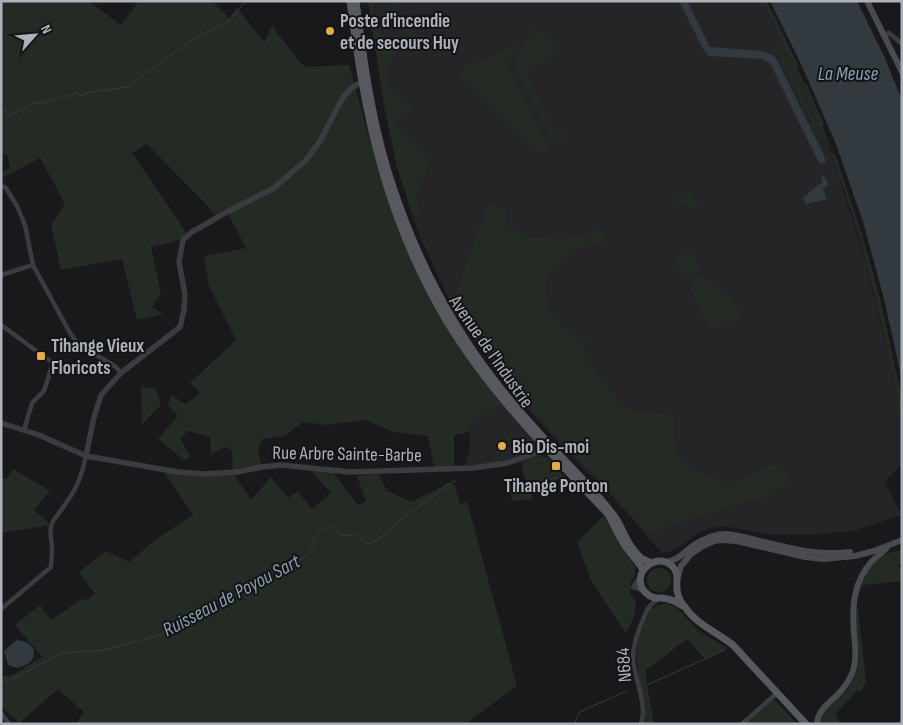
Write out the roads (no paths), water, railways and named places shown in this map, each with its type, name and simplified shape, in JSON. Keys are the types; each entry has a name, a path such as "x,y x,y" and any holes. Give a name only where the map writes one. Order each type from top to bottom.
{"main road":[{"name":"Avenue de l'Industrie","path":"350,1 362,82 375,142 390,193 410,247 430,290 447,322 486,380 514,414 607,513 622,542 639,562 642,572"},
{"name":"Avenue de l'Industrie","path":"356,1 366,73 380,142 393,189 435,287 453,319 499,387 610,510 633,549 641,558 651,563"},
{"path":"866,1 902,72"},
{"path":"806,724 733,645 700,623 684,607 670,599 652,597 645,592 640,580 642,572 651,563 656,561 675,561 699,541 726,534 808,552 828,554 846,553 891,544"},
{"path":"684,607 678,596 681,566 692,554 714,541 736,541 805,558 823,559 874,552 902,540"},
{"path":"817,724 817,716 849,681 854,668 856,651 852,608 859,579 872,561 891,544"},
{"path":"662,598 672,593 678,584 676,571 670,564 665,562"}],"street":[{"path":"883,35 889,32 902,44"},
{"path":"1,610 51,567 51,525 74,493 83,473 94,417 101,395 121,373 180,327 184,310 184,295 179,262 183,240 192,232 222,214 274,188 306,160 320,142 342,99 351,88 362,82 366,73"},
{"path":"362,82 370,90"},
{"path":"1,185 6,188 25,225 33,265 70,333 78,344 116,367 121,373"},
{"path":"1,275 33,265"},
{"path":"1,325 53,363 44,391 32,403 24,430"},
{"name":"Rue Arbre Sainte-Barbe","path":"1,423 58,442 86,456 178,472 239,472 281,465 350,472 457,469 508,463 546,449"},
{"path":"546,449 555,450"},
{"name":"N684","path":"641,724 643,712 634,665 634,647 648,606 645,592"},
{"path":"648,606 662,598"},
{"path":"742,724 777,693"},
{"path":"1,713 9,724"}],"water":[{"path":"679,1 687,1 710,47 763,51 775,56 826,162 820,164 816,157 770,63 763,59 709,56 704,51"},
{"name":"La Meuse","path":"770,1 857,1 884,56 902,100 902,380 885,303 864,225 836,144 802,66"},
{"path":"824,175 828,185 823,189 827,199 806,204 803,198 823,182 821,176"},
{"path":"18,640 30,645 34,654 33,659 29,663 17,668 8,665 4,651"}],"waterway":[{"path":"1,111 6,110 9,116 34,102 39,104 42,101 47,103 64,95 67,97 77,92 80,96 90,92 127,87 195,38 230,20 246,1"},
{"name":"Ruisseau de Poyou Sart","path":"529,481 564,477"},
{"name":"Ruisseau de Poyou Sart","path":"1,682 9,681 62,653 105,650 159,635 211,609 260,576 292,565 308,554 313,546 314,539 320,531 330,526 343,535 356,534 367,544 371,543 445,488 446,484 455,481"},
{"path":"647,685 725,650"},
{"path":"576,724 575,721 580,712 626,691"}],"railway":[{"path":"900,1 902,5"}],"place":[{"name":"Poste d'incendie et de secours Huy","path":"330,31"},
{"name":"Tihange Vieux Floricots","path":"41,356"},
{"name":"Bio Dis-moi","path":"502,446"},
{"name":"Tihange Ponton","path":"556,466"}]}
